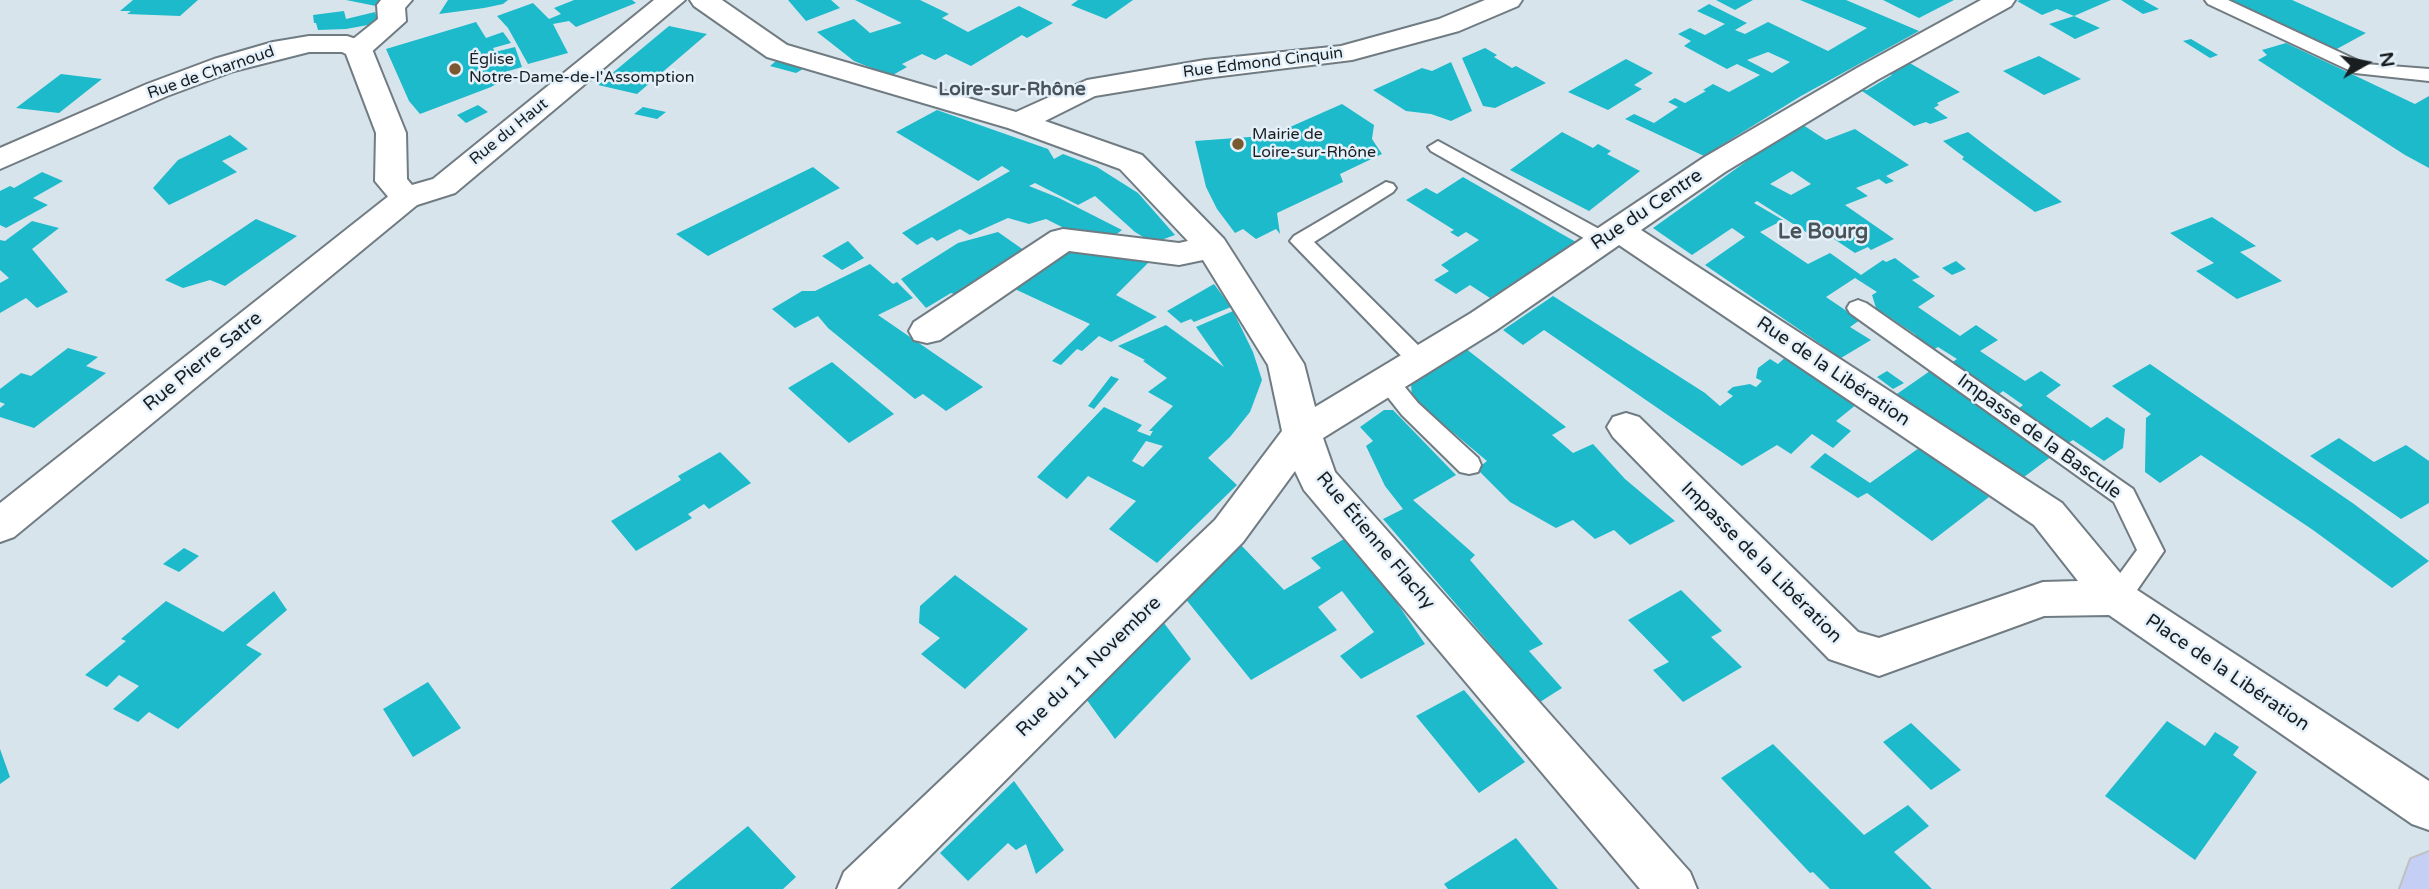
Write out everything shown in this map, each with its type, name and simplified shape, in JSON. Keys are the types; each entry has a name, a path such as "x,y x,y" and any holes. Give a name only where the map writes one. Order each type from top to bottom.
{"main road":[{"path":"2425,889 2429,876"}],"street":[{"path":"398,0 391,5 392,21 358,50 391,133 391,181 406,198"},
{"name":"Rue du Haut","path":"406,198 444,186 671,0"},
{"name":"Rue Étienne Flachy","path":"704,0 777,51 1019,122 1131,162 1212,247 1286,364 1302,433 1318,479 1672,889"},
{"name":"Rue Edmond Cinquin","path":"1019,122 1087,89 1205,69 1342,54 1449,25 1508,0"},
{"name":"Rue du Centre","path":"1302,433 1420,360 1714,165 1867,74 2000,0"},
{"name":"Rue de Charnoud","path":"0,160 157,90 239,60 309,44 347,44 358,50"},
{"name":"Rue Pierre Satre","path":"0,526 406,198"},
{"name":"Rue de la Libération","path":"1611,235 2048,514"},
{"path":"927,331 1063,240 1179,254 1212,247"},
{"name":"Impasse de la Libération","path":"1626,427 1844,646 1879,657 2043,599 2116,598"},
{"name":"Rue du 11 Novembre","path":"862,889 1229,531 1302,433"},
{"name":"Place de la Libération","path":"2048,514 2116,598 2429,808"}],"lane":[{"path":"2214,0 2361,69 2429,75"},
{"path":"1438,148 1611,235"},
{"path":"1386,188 1301,241 1420,360"},
{"name":"Impasse de la Bascule","path":"1857,308 2124,496 2151,551 2116,598"},
{"path":"1387,381 1410,409 1469,465"}],"building":[{"path":"133,0 198,0 180,16 127,14 131,11 120,11"},
{"path":"346,0 381,0 376,6"},
{"path":"448,0 508,0 503,4 484,8 439,14"},
{"path":"574,0 632,0 636,3 576,27 569,21 553,24 568,53 528,64 508,28 497,16 533,3 549,19 561,14 554,8"},
{"path":"788,0 831,0 840,8 806,21"},
{"path":"855,0 920,0 949,14 942,18 968,32 1019,6 1053,23 1027,38 1022,35 971,66 946,54 935,60 922,54 902,64 907,67 891,76 854,61 817,32 854,19 870,33 902,23"},
{"path":"1078,0 1133,0 1106,19 1071,5"},
{"path":"1716,0 1753,0 1735,10"},
{"path":"1800,0 1846,0 1919,31 1801,96 1704,156 1625,119 1634,114 1654,123 1678,107 1668,102 1675,98 1685,103 1713,84 1729,92 1760,75 1737,64 1727,69 1684,46 1691,41 1678,34 1690,28 1705,35 1725,24 1697,11 1709,4 1747,23 1735,30 1745,34 1768,22 1828,51 1867,28","holes":["1768,52 1790,62 1772,73 1747,60"]},
{"path":"1883,0 1954,0 1919,18"},
{"path":"2111,0 2074,16 2057,9 2042,15 2017,1"},
{"path":"2121,0 2143,0 2159,9 2143,14"},
{"path":"2225,0 2292,0 2366,33 2335,50"},
{"path":"344,11 346,19 375,12 379,23 346,29 318,30 314,23 313,15"},
{"path":"2074,16 2100,28 2075,39 2049,24"},
{"name":"Église Notre-Dame-de-l'Assomption","path":"476,22 486,38 503,32 511,43 493,48 495,52 515,47 522,67 505,72 508,78 491,87 420,114 409,101 386,49"},
{"path":"669,26 707,34 637,94 598,85"},
{"path":"2191,39 2218,55 2210,58 2183,41"},
{"path":"2286,43 2415,104 2429,96 2429,168 2258,60 2267,55 2262,50"},
{"path":"1485,48 1512,68 1516,66 1546,83 1495,108 1483,106 1462,58"},
{"path":"2039,56 2081,79 2044,95 2003,71"},
{"path":"1626,59 1653,73 1634,85 1642,89 1608,110 1568,92"},
{"path":"776,61 803,69 796,73 770,66"},
{"path":"1451,62 1472,111 1451,121 1431,114 1406,111 1373,90 1422,68 1432,71"},
{"path":"1908,62 1960,92 1937,103 1939,105 1934,108 1948,118 1914,126 1859,89 1867,90 1892,75 1887,72"},
{"path":"61,74 102,79 59,113 16,108"},
{"path":"1342,104 1374,125 1372,139 1382,154 1340,174 1343,182 1277,213 1280,234 1276,229 1256,239 1243,229 1235,233 1217,209 1206,187 1195,141 1291,134 1290,127"},
{"path":"478,105 488,112 466,123 457,115"},
{"path":"643,107 666,112 657,119 634,114"},
{"path":"937,110 1048,149 1054,159 1063,154 1097,167 1138,193 1175,235 1153,243 1135,232 1095,196 1078,205 1035,183 1029,186 1122,230 1110,239 1072,232 1046,219 1029,224 1008,218 970,235 960,229 937,241 932,237 917,245 902,233 1010,171 1002,166 978,181 896,132"},
{"path":"1800,123 1826,140 1855,129 1909,165 1886,176 1894,181 1886,184 1879,179 1856,188 1868,196 1845,205 1894,239 1871,250 1868,247 1855,253 1822,231 1811,239 1806,236 1809,234 1757,201 1754,203 1783,220 1760,232 1808,264 1830,253 1861,275 1883,260 1886,262 1895,258 1920,277 1912,280 1935,296 1918,307 1960,336 1976,325 1998,340 1980,351 2025,381 2041,371 2061,385 2046,396 2091,428 2107,417 2125,429 2123,448 2104,461 2073,440 2068,443 2018,409 2023,405 2003,391 1998,395 1951,363 1957,359 1938,347 1933,350 1912,337 1916,335 1876,308 1872,295 1877,292 1855,278 1826,297 1860,320 1850,327 1871,340 1841,358 1705,265 1745,237 1732,228 1692,255 1653,228","holes":["1792,171 1811,184 1791,195 1770,184"]},
{"path":"1562,132 1593,148 1598,144 1611,151 1607,154 1640,171 1589,211 1510,170"},
{"path":"1968,132 2062,202 2035,212 1962,159 1964,157 1943,141"},
{"path":"230,135 248,149 222,161 237,172 169,205 153,188 178,160"},
{"path":"813,167 840,188 708,256 676,234"},
{"path":"42,172 63,181 33,198 48,205 6,228 0,225 0,191 10,186 14,188"},
{"path":"1463,177 1576,242 1490,298 1470,285 1456,294 1434,280 1449,271 1441,265 1479,240 1466,232 1458,237 1450,232 1454,230 1406,200 1426,188 1437,194"},
{"path":"2212,217 2256,246 2240,252 2282,281 2237,299 2196,271 2214,263 2170,233"},
{"path":"256,219 297,236 225,286 210,280 183,288 165,280"},
{"path":"32,221 59,228 32,249 68,292 37,308 26,298 0,313 0,283 9,278 0,270 0,240 5,241"},
{"path":"998,232 1028,253 968,299 951,293 926,308 901,279 958,243"},
{"path":"848,241 864,258 842,270 822,256"},
{"path":"1075,249 1151,260 1116,295 1157,317 1111,342 1099,336 1082,351 1077,349 1061,365 1052,361 1090,324 1004,284 1049,255"},
{"path":"1956,261 1966,269 1952,275 1942,268"},
{"path":"870,264 893,284 897,282 913,298 878,315 983,387 946,411 923,394 915,399 828,328 818,316 795,328 772,309 802,291 815,291"},
{"path":"1214,284 1231,307 1194,322 1191,319 1181,323 1167,311"},
{"path":"1553,296 1705,393 1720,406 1733,396 1727,392 1733,387 1750,384 1756,387 1762,381 1756,378 1758,368 1770,359 1778,364 1788,355 1857,404 1836,421 1851,431 1833,448 1812,434 1791,454 1777,445 1742,466 1544,330 1523,345 1503,330"},
{"path":"1233,311 1253,352 1262,380 1250,412 1208,458 1237,485 1157,563 1109,529 1136,501 1088,476 1067,499 1037,477 1104,407 1142,425 1137,431 1150,436 1153,431 1149,431 1173,406 1148,392 1167,378 1143,361 1145,360 1118,346 1166,325 1224,367 1196,327","holes":["1146,441 1163,446 1143,467 1132,461"]},
{"path":"68,348 98,357 86,366 106,373 34,428 0,417 0,408 5,404 0,402 0,389 21,373 31,376"},
{"path":"1465,348 1566,427 1552,435 1573,453 1593,444 1625,479 1675,521 1630,545 1614,530 1595,539 1573,520 1556,528 1510,502 1477,469 1487,461 1412,398 1411,384"},
{"path":"832,362 894,414 849,443 788,388"},
{"path":"2150,364 2354,504 2429,561 2392,588 2313,530 2201,455 2160,483 2145,472 2146,418 2151,414 2112,386"},
{"path":"1887,371 1904,383 1893,389 1877,377"},
{"path":"1930,371 2052,456 2020,480 1894,396"},
{"path":"1111,376 1119,379 1094,409 1088,406"},
{"path":"1384,410 1393,410 1456,475 1413,500 1475,555 1470,560 1543,644 1529,651 1562,688 1540,702 1383,519 1403,509 1385,486 1366,446 1373,441 1360,427"},
{"path":"2339,438 2374,462 2406,445 2429,461 2429,503 2401,519 2310,456"},
{"path":"1919,448 1989,497 1932,541 1867,493 1858,498 1810,467 1825,453 1870,483"},
{"path":"720,452 751,483 709,509 704,504 688,514 692,518 636,551 611,521 681,480 678,476"},
{"path":"1351,535 1425,644 1361,679 1340,656 1374,632 1342,591 1318,607 1337,630 1251,680 1184,597 1240,544 1284,590 1321,568 1311,558"},
{"path":"184,548 199,556 179,572 163,564"},
{"path":"955,575 1028,629 965,689 921,654 940,638 919,623 920,606"},
{"path":"1681,590 1722,631 1711,637 1742,667 1683,702 1653,670 1669,662 1628,620"},
{"path":"274,591 287,610 246,645 262,654 178,729 149,712 138,722 113,709 139,686 119,675 107,687 85,675 126,641 121,639 166,601 223,632"},
{"path":"1161,619 1191,659 1115,739 1084,696"},
{"path":"428,682 461,728 413,757 383,709"},
{"path":"1464,690 1525,762 1479,793 1416,716"},
{"path":"2167,721 2205,746 2215,732 2239,747 2233,755 2257,772 2195,860 2105,796"},
{"path":"1911,723 1961,770 1931,790 1883,742"},
{"path":"1773,744 1864,835 1908,805 1929,826 1894,852 1932,889 1830,889 1813,872 1810,873 1721,778"},
{"path":"0,749 10,777 0,784"},
{"path":"1014,781 1064,850 1036,874 1026,844 1016,850 1008,843 968,881 940,853"},
{"path":"748,826 796,877 783,889 670,889"},
{"path":"1516,838 1558,889 1448,889 1444,884"}],"place":[{"name":"Église Notre-Dame-de-l'Assomption","path":"455,69"},
{"name":"Mairie de Loire-sur-Rhône","path":"1238,144"}],"district":[{"name":"Loire-sur-Rhône","path":"1012,90"},
{"name":"Le Bourg","path":"1823,232"}]}
